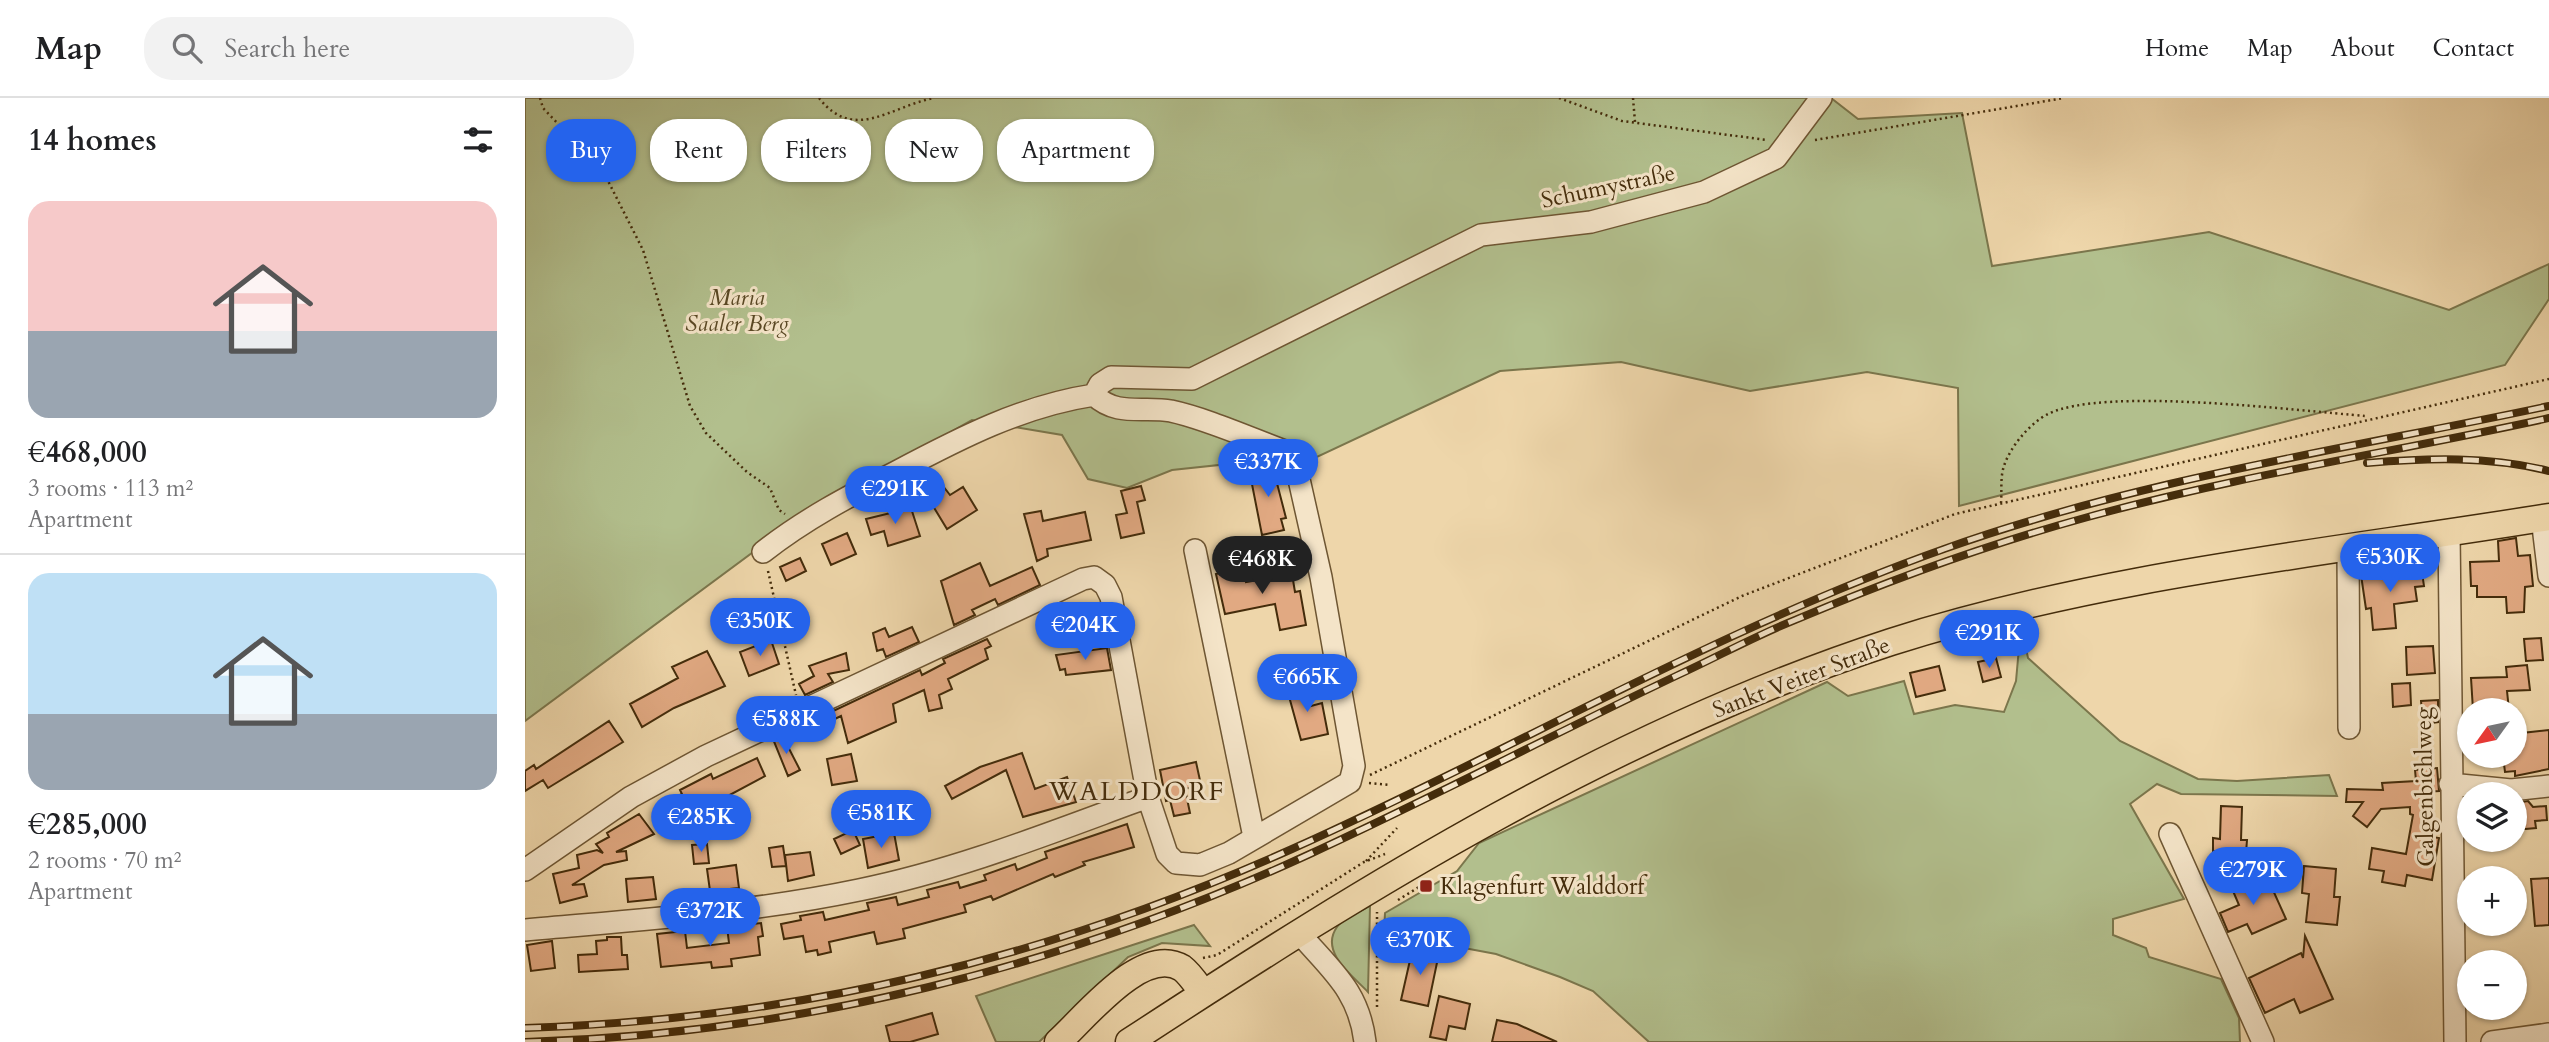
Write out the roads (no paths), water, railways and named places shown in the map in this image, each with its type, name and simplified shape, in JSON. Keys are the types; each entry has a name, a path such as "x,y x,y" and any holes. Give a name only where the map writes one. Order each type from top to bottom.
{"main road":[{"name":"Sankt Veiter Straße","path":"1129,1042 1203,993 1378,886 1585,770 1738,699 1846,658 1964,621 2086,591 2546,517"},
{"path":"1058,1042 1119,984 1140,969 1157,962 1184,970 1203,993"}],"street":[{"name":"Schumystraße","path":"1094,395 1100,384 1111,377 1192,379 1481,235 1591,222 1704,192 1776,158 1821,98"},
{"path":"525,870 631,797 706,756 1083,579 1094,577 1105,585 1111,597 1147,797 1167,854 1176,863 1200,865 1350,782 1353,766 1326,602 1296,466 1290,453 1171,411 1120,410 1104,404 1094,395 1046,404 964,436 799,523 763,552"},
{"path":"2546,517 2549,576"},
{"name":"Galgenbichlweg","path":"2449,532 2455,1042"},
{"path":"2348,547 2349,728"},
{"path":"1195,550 1254,837"},
{"path":"2450,784 2511,790 2549,786"},
{"path":"525,930 706,914 859,890 969,863 1147,797"},
{"path":"2170,834 2263,1042"},
{"path":"1300,934 1354,999 1359,1007 1368,1041"},
{"path":"2492,1042 2549,1034"}],"railway":[{"path":"525,1028 725,1012 822,997 917,977 1012,952 1105,923 1292,849 1696,653 1860,581 1944,549 2093,503 2168,484 2549,406"},
{"path":"525,1042 627,1036 728,1025 829,1009 1026,961 1123,930 1218,894 1312,853 1765,633 1940,564 2013,539 2145,502 2549,418"},
{"path":"2367,463 2413,460 2481,461 2549,471"}],"place":[{"name":"Klagenfurt Walddorf","path":"1426,886"}],"district":[{"name":"WALDDORF","path":"1137,791"}],"park label":[{"name":"Maria Saaler Berg","path":"737,310"}]}
